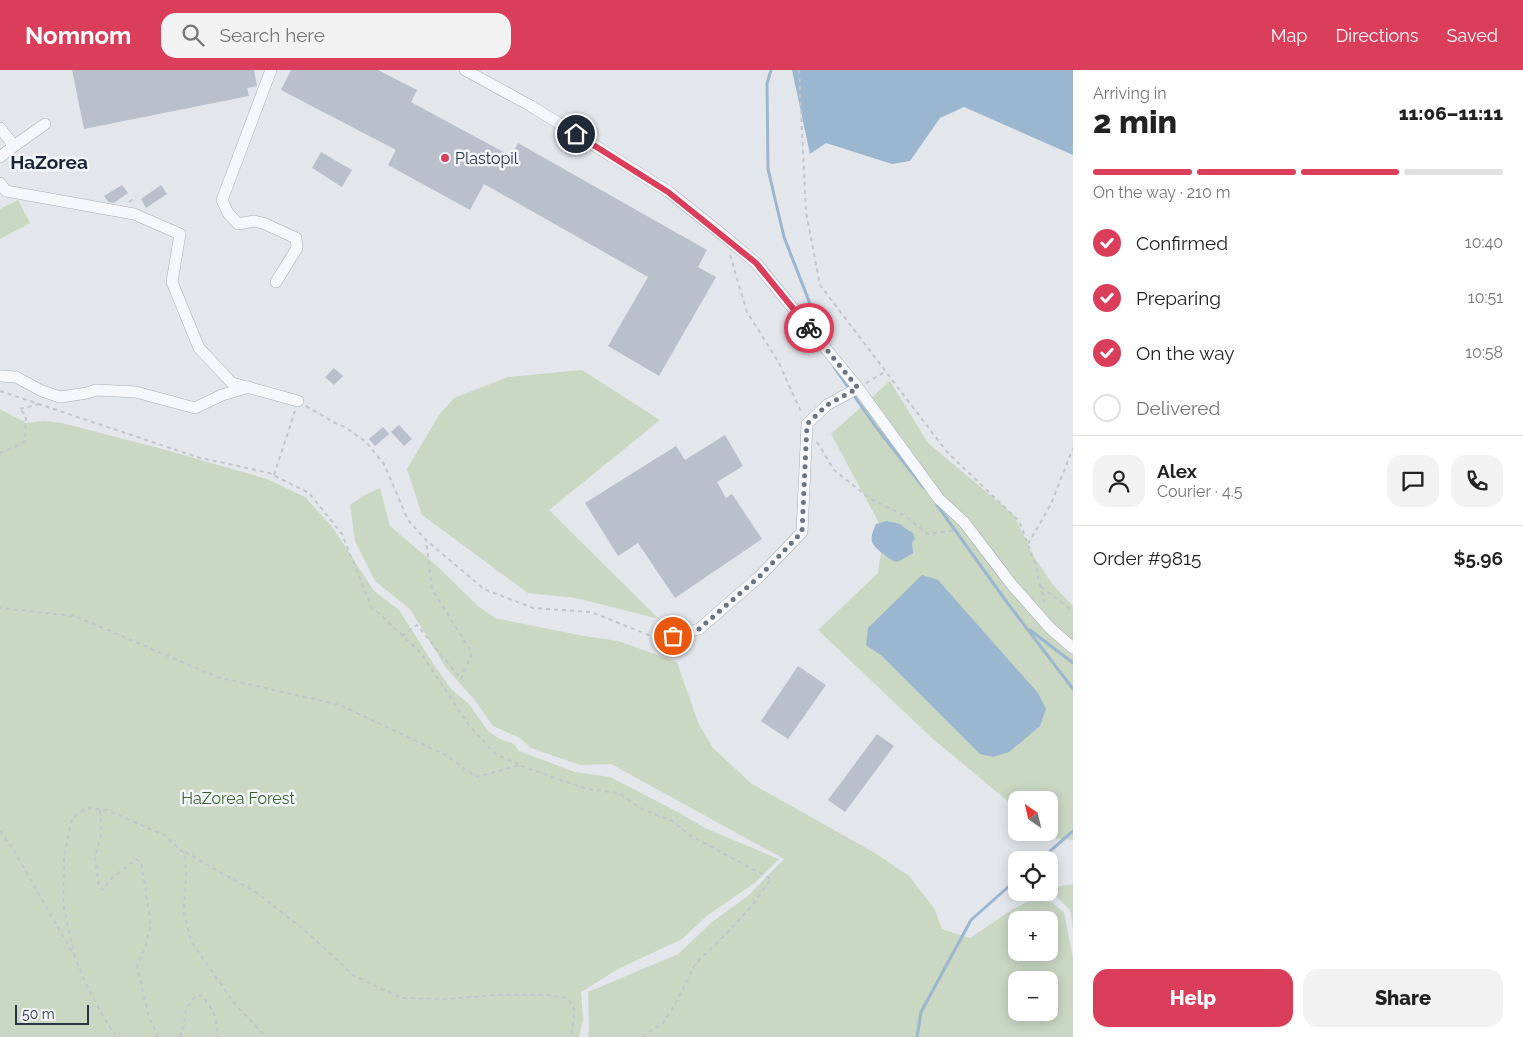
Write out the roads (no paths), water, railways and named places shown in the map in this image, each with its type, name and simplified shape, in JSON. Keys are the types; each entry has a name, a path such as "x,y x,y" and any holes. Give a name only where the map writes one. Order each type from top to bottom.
{"street":[{"path":"271,70 222,200 228,213 238,224 254,220 296,238 297,248 276,282"},
{"path":"464,70 531,106 668,192 756,263 858,388 939,499 964,522 1012,585 1050,628 1073,648"},
{"path":"0,157 45,124"},
{"path":"0,128 14,146"},
{"path":"2,190 134,214 180,234 172,282 199,348 232,382 298,401"},
{"path":"0,376 16,377 42,391 60,397 96,390 136,392 195,408 222,395 249,387"},
{"path":"660,640 699,629 759,577 802,532 807,424 827,405 858,388"}],"water":[{"path":"792,70 1073,70 1073,155 964,107 940,118 910,161 892,164 826,143 810,154"},
{"path":"887,521 900,524 913,533 915,539 912,542 913,553 896,562 878,550 872,541 872,534 876,524"},
{"path":"922,575 938,580 1038,693 1046,709 1040,726 1009,752 993,757 980,754 882,656 866,645 868,628"}],"waterway":[{"path":"771,70 767,84 768,169 784,237 823,337"},
{"path":"834,367 876,427 924,488"},
{"path":"937,505 1006,601 1073,689"},
{"path":"1030,630 1073,663"},
{"path":"1050,851 1073,831"},
{"path":"917,1037 921,1012 971,920 1008,887"}],"place":[{"name":"Plastopil","path":"445,158"}],"district":[{"name":"HaZorea","path":"49,162"}],"park label":[{"name":"HaZorea Forest","path":"238,798"}]}
